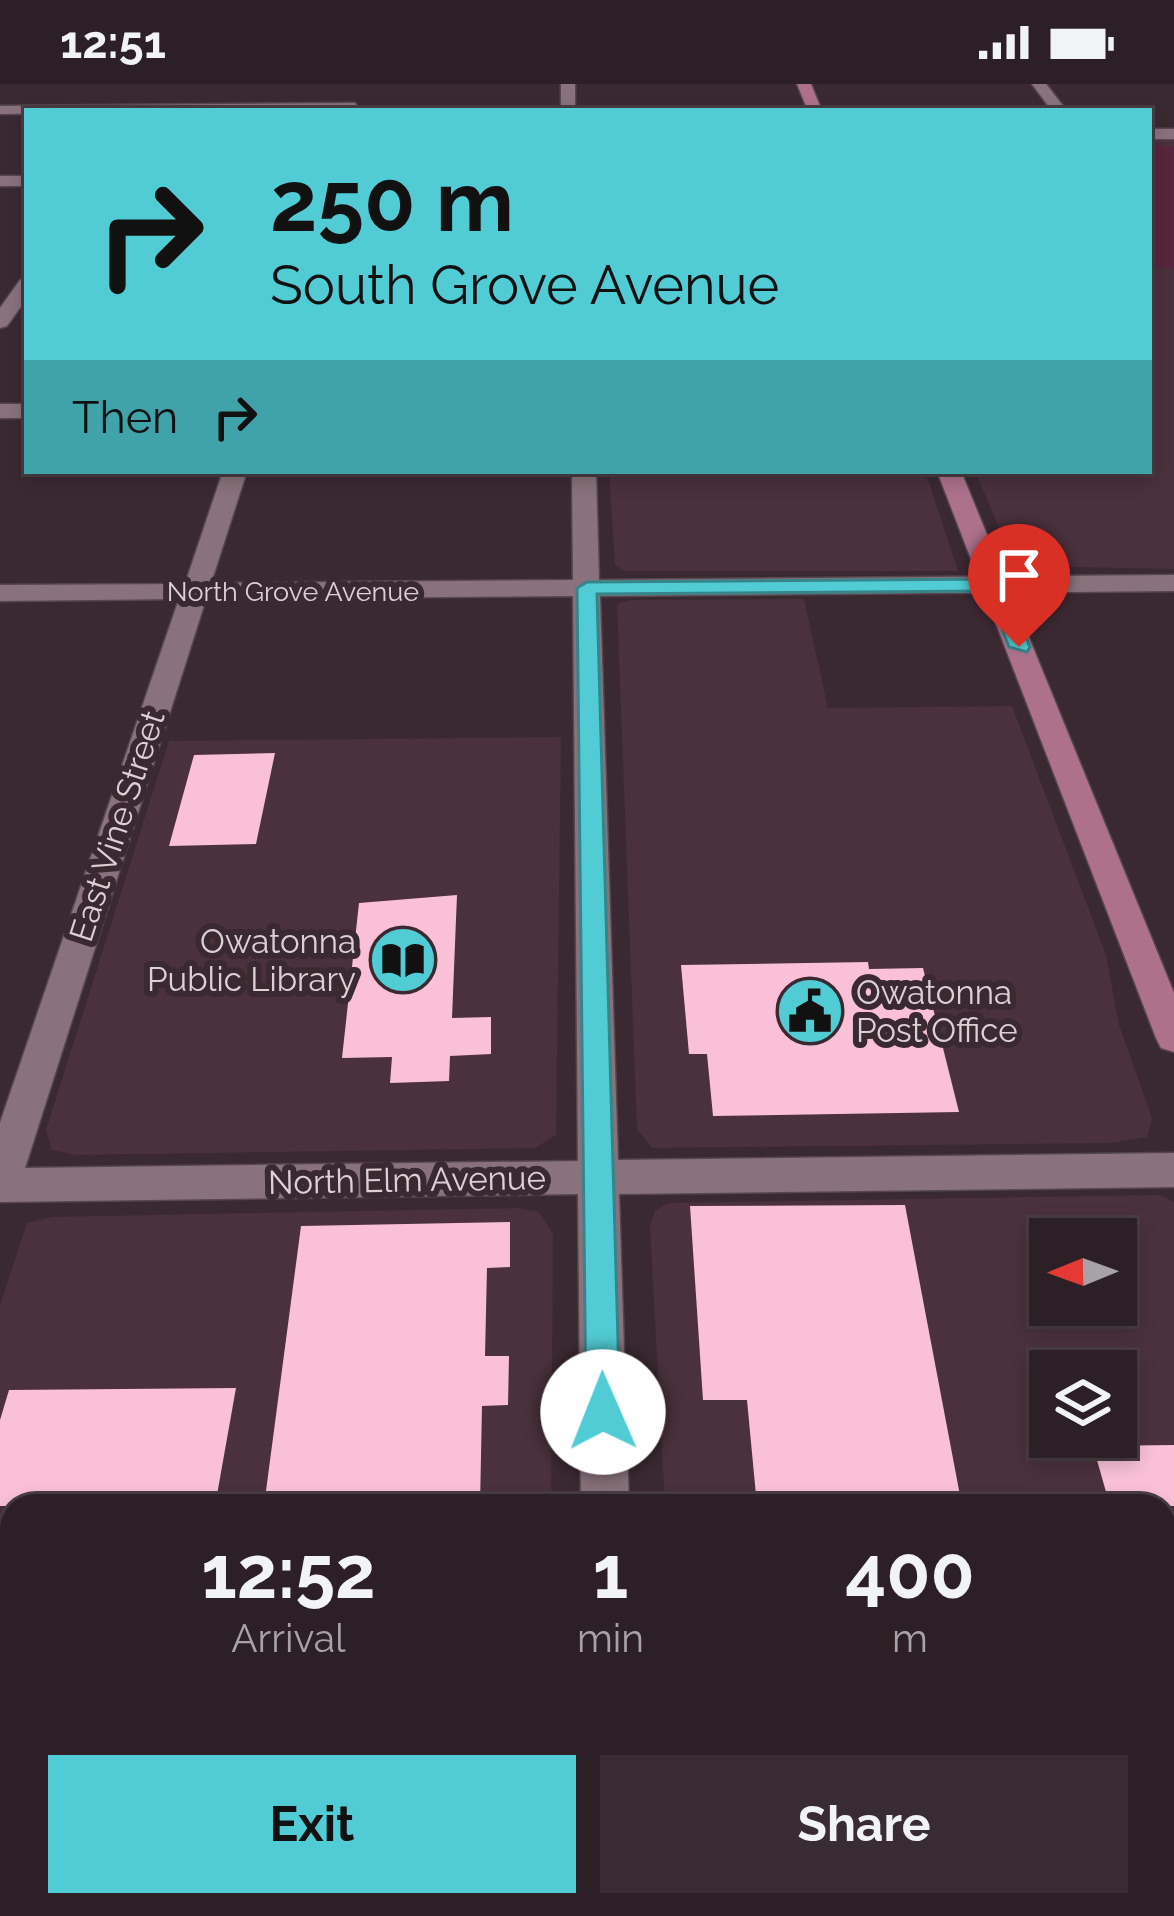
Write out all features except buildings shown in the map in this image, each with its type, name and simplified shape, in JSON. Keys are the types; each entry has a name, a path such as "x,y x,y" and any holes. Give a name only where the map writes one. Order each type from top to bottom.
{"main road":[{"path":"950,474 1174,1038"}],"street":[{"path":"1039,84 1058,108"},
{"path":"0,99 19,92"},
{"path":"0,322 24,289"},
{"name":"East Vine Street","path":"0,1183 234,474"},
{"path":"584,474 605,1494"},
{"name":"North Grove Avenue","path":"0,593 1174,584"},
{"name":"North Elm Avenue","path":"0,1183 1174,1169"}],"shaded area":[{"path":"1152,138 1174,138 1174,569 1024,566 1010,554 976,474 1152,474"},
{"path":"1152,146 1174,146 1174,268 1152,268"},
{"path":"609,474 926,474 958,571 624,571 615,565"},
{"path":"804,599 828,708 1012,706 1106,955 1119,1025 1152,1118 1147,1137 1110,1143 652,1148 637,1129 617,604 631,600"},
{"path":"561,737 556,1135 535,1148 77,1155 52,1150 46,1130 169,741"},
{"path":"1161,1195 1174,1202 1174,1494 664,1494 650,1226 655,1211 669,1203"},
{"path":"517,1208 539,1212 553,1234 551,1494 0,1494 0,1305 27,1223 52,1217"}],"place":[{"name":"Owatonna Public Library","path":"403,960"},
{"name":"Owatonna Post Office","path":"810,1011"}],"route":[{"path":"603,1412 587,588 994,585 1019,647"}]}
